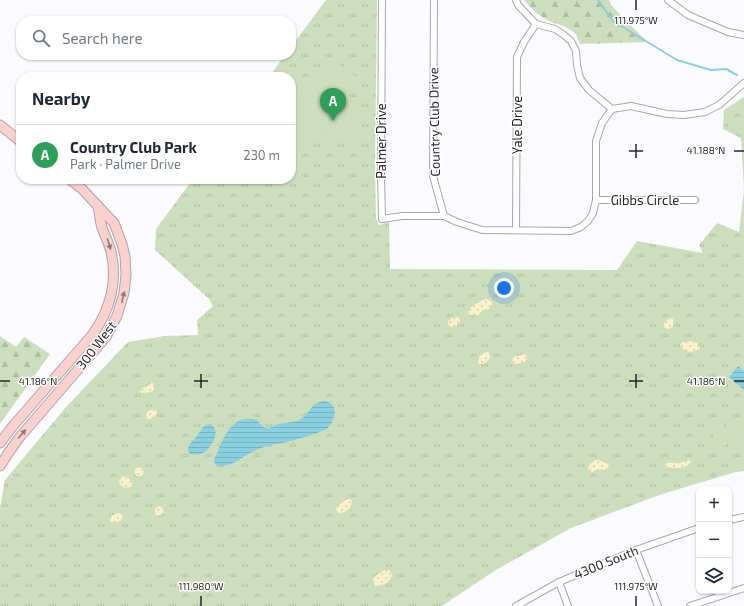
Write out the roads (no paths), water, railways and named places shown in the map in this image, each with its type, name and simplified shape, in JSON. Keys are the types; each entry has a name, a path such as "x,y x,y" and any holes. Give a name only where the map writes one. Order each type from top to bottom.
{"main road":[{"path":"0,125 16,138"},
{"name":"300 West","path":"0,466 19,438 109,332 121,305 126,275 125,256 122,244 114,223 76,184"},
{"name":"300 West","path":"0,443 18,420 93,334 106,311 113,286 113,264 110,247 102,228 98,207"}],"street":[{"name":"Palmer Drive","path":"382,0 382,219 402,216 444,216"},
{"name":"Country Club Drive","path":"434,0 433,176 444,216"},
{"path":"516,0 518,5 536,24 555,29 571,41 576,51 580,78 589,90 612,109"},
{"path":"668,0 688,15 728,32 744,35"},
{"name":"Yale Drive","path":"516,230 517,57 524,42 536,24"},
{"path":"444,216 482,230 571,231 581,227 588,221 593,213 596,200 596,141 602,123 612,109 631,106 667,114 684,115 705,112 719,105 744,83"},
{"name":"Gibbs Circle","path":"596,200 695,200"},
{"path":"732,519 744,517"},
{"name":"4300 South","path":"516,606 558,582 636,550 696,529"},
{"path":"636,550 658,606"},
{"path":"558,582 568,606"},
{"path":"690,606 744,588"}],"water":[{"path":"738,366 744,371 744,390 729,377"},
{"path":"323,401 332,404 335,412 333,421 327,429 283,443 269,445 251,452 228,465 217,466 215,464 214,460 223,439 227,432 237,422 244,419 254,419 263,427 269,428 279,424 294,422 305,416 314,405"},
{"path":"210,424 216,432 211,446 201,454 190,454 188,449 189,445 204,426"}],"waterway":[{"path":"598,0 613,21 677,60 711,70 726,69 737,75"}],"place":[{"name":"Country Club Park","path":"333,121"}]}
